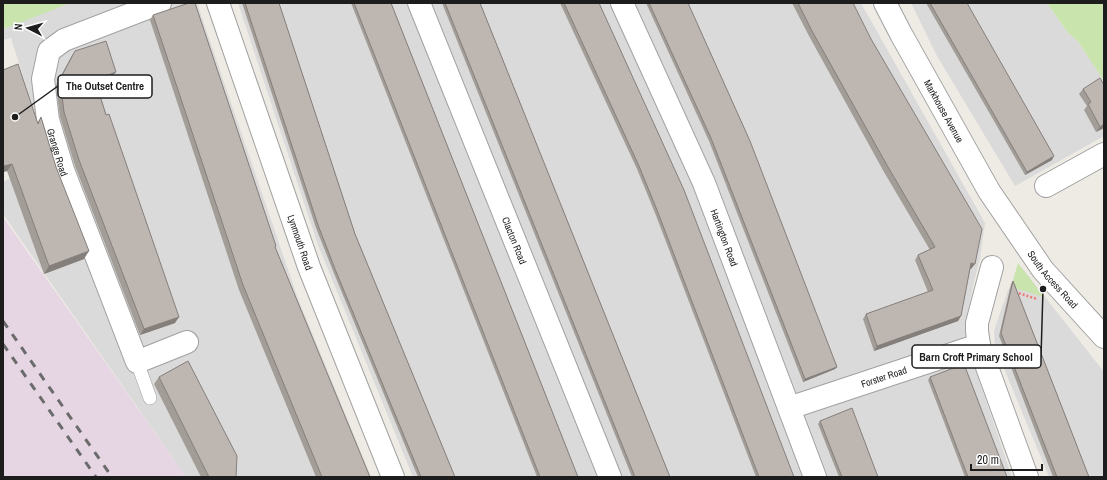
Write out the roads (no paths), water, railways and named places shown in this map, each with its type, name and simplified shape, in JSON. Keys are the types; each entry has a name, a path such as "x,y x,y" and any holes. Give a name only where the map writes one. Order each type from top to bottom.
{"street":[{"name":"Grange Road","path":"136,362 63,170 48,120 43,79 49,51 64,40 160,3"},
{"name":"Lynmouth Road","path":"218,3 309,267 393,477"},
{"name":"Clacton Road","path":"420,3 610,477"},
{"name":"Hartington Road","path":"622,3 704,182 815,477"},
{"name":"Markhouse Avenue","path":"885,3 989,191 1007,217"},
{"path":"1046,186 1104,154"},
{"name":"South Access Road","path":"1007,217 1043,270 1104,336"},
{"path":"990,276 977,323 979,345 1026,477"},
{"path":"136,362 187,342"},
{"name":"Forster Road","path":"789,408 979,345"}],"lane":[{"name":"Grange Road","path":"136,362 150,398"}],"railway":[{"path":"3,321 112,477"},
{"path":"3,344 96,477"}],"place":[{"name":"The Outset Centre","path":"15,117"},
{"name":"Barn Croft Primary School","path":"1043,289"}]}
